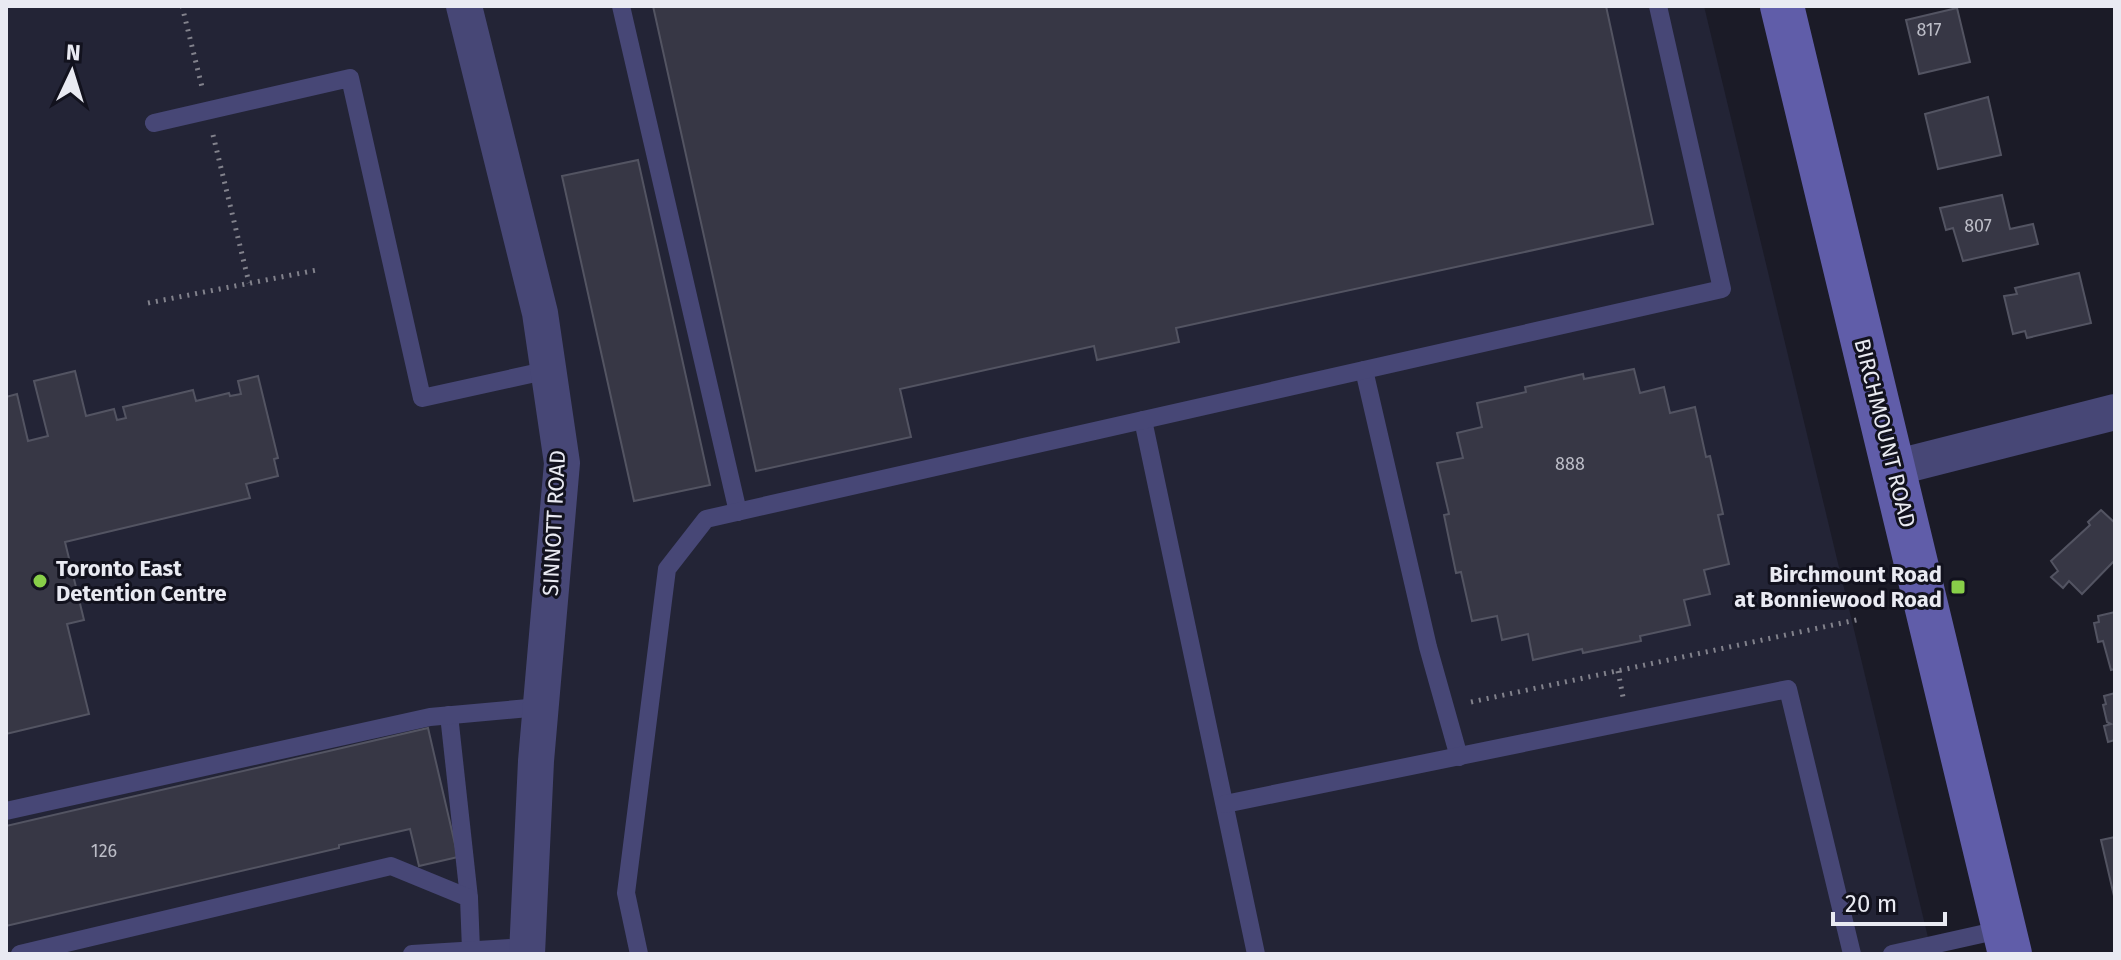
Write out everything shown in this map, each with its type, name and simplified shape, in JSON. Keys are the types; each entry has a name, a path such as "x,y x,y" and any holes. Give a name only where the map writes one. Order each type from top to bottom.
{"main road":[{"name":"BIRCHMOUNT ROAD","path":"1782,6 2007,942"}],"street":[{"name":"SINNOTT ROAD","path":"464,6 540,313 562,463 540,707 527,950"},
{"path":"1894,468 2115,412"}],"lane":[{"path":"621,6 738,512"},
{"path":"639,954 626,893 667,569 706,519 1722,289 1658,6"},
{"path":"154,123 350,78 422,398 549,370"},
{"path":"1364,370 1428,647 1459,757"},
{"path":"1143,420 1256,954"},
{"path":"1225,804 1788,689 1852,954"},
{"path":"6,811 400,723 540,707"},
{"path":"449,715 469,898 471,950"},
{"path":"20,954 391,866 469,898"},
{"path":"1892,954 2007,942"},
{"path":"412,954 527,950"}],"path":[{"path":"182,6 249,283"},
{"path":"148,303 317,270"},
{"path":"1445,708 1861,619"}],"shaded area":[{"path":"6,6 1704,6 1932,954 6,954"}],"building":[{"path":"653,6 1606,6 1653,224 1176,328 1179,342 1097,360 1094,346 900,389 911,437 756,471"},
{"path":"1957,8 1970,62 1919,74 1906,20"},
{"path":"1988,97 2001,155 1938,169 1925,114"},
{"path":"638,160 710,485 634,501 562,176"},
{"path":"2002,195 2010,229 2033,224 2038,244 1963,261 1953,228 1946,230 1940,208"},
{"path":"2079,273 2091,323 2027,338 2025,331 2013,334 2004,296 2017,294 2015,288"},
{"path":"1634,369 1640,393 1664,387 1670,413 1695,407 1723,514 1718,515 1729,564 1704,570 1710,594 1684,600 1690,625 1640,636 1641,641 1533,660 1528,634 1502,640 1497,616 1472,621 1461,572 1456,573 1444,515 1449,514 1437,463 1463,458 1457,433 1482,427 1477,403 1526,392 1525,387 1583,374 1584,379"},
{"name":"Toronto East Detention Centre","path":"75,371 86,416 114,409 117,420 126,418 123,407 193,390 196,401 229,393 230,396 241,394 238,381 258,376 278,458 274,459 278,476 246,484 250,498 65,542 84,620 67,624 89,714 6,734 6,397 17,394 28,441 48,436 34,381"},
{"path":"2101,510 2115,523 2115,560 2082,594 2069,581 2063,588 2051,577 2058,571 2051,561 2090,525 2088,522"},
{"path":"2115,612 2115,669 2111,670 2103,641 2098,642 2094,623 2099,622 2098,616"},
{"path":"2115,693 2115,740 2108,742 2104,726 2111,724 2107,722 2104,696"},
{"path":"428,728 458,857 419,866 410,829 6,926 6,826"},
{"path":"2115,837 2115,896 2114,896 2101,840"}],"place":[{"name":"Toronto East Detention Centre","path":"40,581"},
{"name":"Birchmount Road at Bonniewood Road","path":"1958,587"}]}
